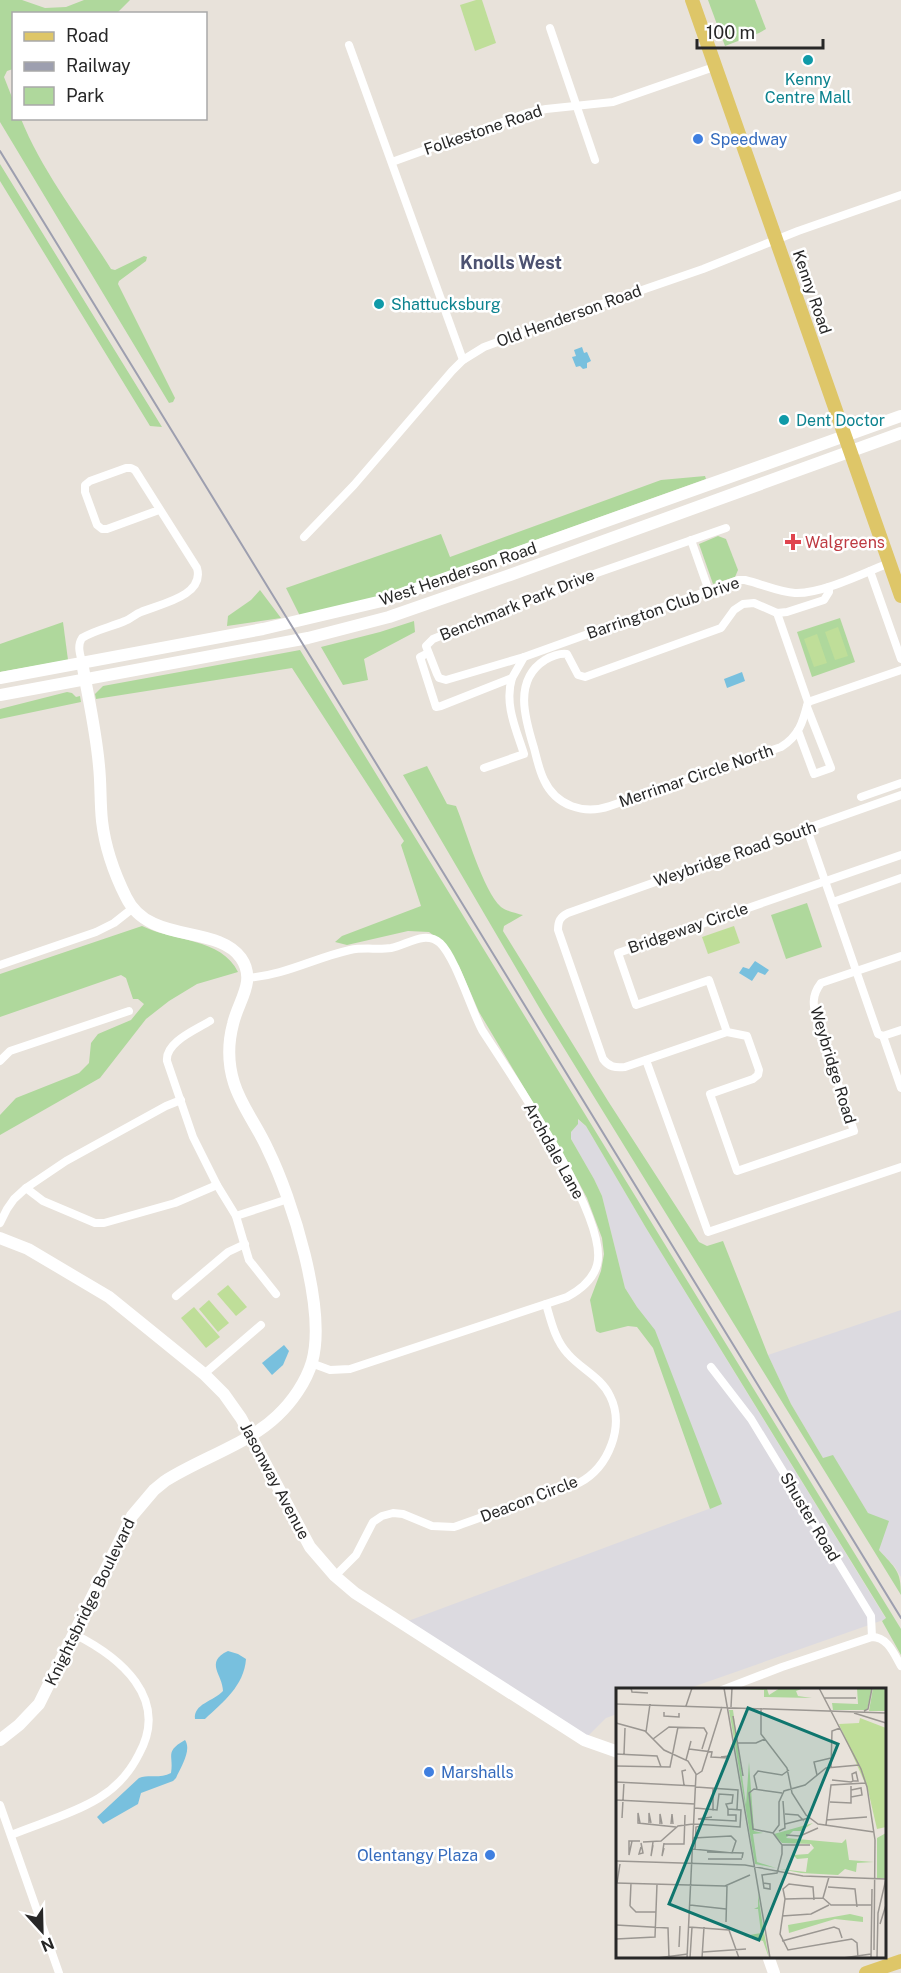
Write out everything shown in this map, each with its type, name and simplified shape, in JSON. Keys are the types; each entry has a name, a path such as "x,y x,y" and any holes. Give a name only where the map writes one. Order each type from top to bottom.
{"main road":[{"name":"Kenny Road","path":"692,0 901,596"},
{"path":"866,1973 901,1961"}],"street":[{"path":"550,28 595,160"},
{"path":"349,45 463,360"},
{"name":"Folkestone Road","path":"392,162 518,116 546,109 613,102 714,67"},
{"name":"Old Henderson Road","path":"304,537 354,485 440,384 463,360 484,347 704,269 901,195"},
{"name":"West Henderson Road","path":"0,678 263,628 382,601 901,416"},
{"name":"West Henderson Road","path":"0,695 308,638 389,617 901,433"},
{"path":"159,510 102,529 97,525 85,492 85,485 90,481 131,468 135,470 197,568 198,580 192,588 173,601 81,638 79,642 100,767 103,824 107,846 120,886 133,908 147,921 157,926 229,947 241,959 247,978"},
{"name":"Benchmark Park Drive","path":"524,657 446,680 437,674 426,646 433,639 594,574 726,528"},
{"path":"691,540 709,591"},
{"path":"807,705 798,731 814,774 831,768 807,705 777,613 824,600 829,587 889,563"},
{"path":"870,571 901,659"},
{"name":"Barrington Club Drive","path":"524,657 738,580 796,593 829,587"},
{"name":"Merrimar Circle North","path":"777,613 754,603 743,604 734,610 721,628 585,677 578,675 569,657 564,653 553,656 539,664 529,676 523,699 526,723 544,779 550,789 567,805 588,810 604,808 781,747 792,740 798,731"},
{"path":"428,653 420,657 436,706 512,678"},
{"path":"484,768 524,754 509,706 508,690 524,657"},
{"path":"807,705 901,670"},
{"path":"861,797 901,783"},
{"name":"Weybridge Road South","path":"646,1060 616,1068 608,1065 603,1059 558,930 558,921 562,915 901,795"},
{"path":"807,829 878,1034 883,1036 901,1088"},
{"name":"Bridgeway Circle","path":"727,1032 709,980 636,1005 618,953 901,855"},
{"path":"833,902 901,879"},
{"path":"0,965 96,932 114,923 133,908"},
{"name":"Archdale Lane","path":"247,978 281,973 348,951 363,948 388,948 421,939 434,939 442,945 463,985 472,1011 482,1030 578,1188 597,1238 597,1265 588,1282 576,1293 350,1369 330,1370 311,1363"},
{"name":"Weybridge Road","path":"727,1032 747,1036 759,1070 758,1075 753,1079 710,1094 737,1171 854,1131 813,1006 814,993 821,983 901,956"},
{"name":"Knightsbridge Boulevard","path":"0,1740 20,1725 39,1704 132,1516 165,1480 266,1426 301,1387 311,1363 315,1328 312,1292 300,1238 269,1151 238,1093 230,1065 231,1030 246,990 247,978"},
{"path":"0,1061 10,1051 129,1011"},
{"path":"210,1022 172,1045 166,1055 167,1061 193,1137 217,1185 236,1216 249,1260 276,1294"},
{"path":"883,1036 901,1030"},
{"path":"727,1032 646,1060 708,1232 901,1167"},
{"path":"0,1223 7,1209 26,1188 66,1161 181,1100"},
{"path":"26,1188 43,1202 95,1223 104,1223 175,1203 217,1185"},
{"path":"236,1216 288,1199"},
{"name":"Jasonway Avenue","path":"0,1238 28,1250 109,1297 204,1374 233,1406 251,1435 305,1538 335,1576 355,1593 584,1740 616,1751"},
{"path":"176,1296 228,1252 245,1244"},
{"name":"Deacon Circle","path":"335,1576 356,1555 373,1522 382,1516 393,1513 432,1526 454,1527 579,1483 598,1467 615,1436 615,1410 603,1384 572,1358 560,1344 546,1304"},
{"path":"204,1374 261,1325"},
{"name":"Shuster Road","path":"711,1367 751,1419 867,1609 871,1616 872,1637"},
{"path":"10,1834 99,1798 126,1775 146,1741 149,1716 138,1686 127,1671 101,1648 74,1634"},
{"path":"725,1688 872,1637 879,1637 885,1641 901,1666"},
{"path":"0,1805 59,1973"},
{"path":"769,1958 774,1973"}],"shaded area":[{"path":"577,1119 586,1126 886,1619 690,1688 616,1688 616,1714 606,1718 584,1740 400,1624 722,1504 637,1307 625,1288 602,1196 571,1139 571,1132"},
{"path":"901,1310 901,1577 879,1550 868,1513 833,1456 823,1458 791,1404 768,1355"}],"green space":[{"path":"0,0 22,0 45,8 66,7 84,0 130,0 118,12 12,12 12,69 7,71 4,77 12,97 12,120 21,120 51,177 111,269 115,270 144,256 147,257 146,261 118,284 175,398 173,402 169,403 0,122"},
{"path":"482,0 496,43 475,51 460,5"},
{"path":"708,0 755,0 766,29 725,46"},
{"path":"0,164 162,427 150,426 0,181"},
{"path":"705,476 706,479 369,600 300,616 286,588 441,534 450,557 661,480"},
{"path":"718,536 726,539 738,570 735,577 713,584 699,544"},
{"path":"260,590 281,618 227,626 228,616 251,600"},
{"path":"840,618 855,662 812,677 797,632"},
{"path":"414,621 415,632 364,659 368,680 343,685 321,647 380,632"},
{"path":"63,622 68,660 0,672 0,644"},
{"path":"838,627 848,656 835,660 825,632"},
{"path":"817,634 827,663 814,667 804,639"},
{"path":"300,650 901,1629 901,1655 882,1621 886,1618 646,1228 586,1126 578,1119 578,1124 571,1132 571,1139 602,1196 625,1288 655,1330 722,1504 710,1509 653,1348 637,1327 628,1326 600,1333 596,1331 590,1300 601,1271 604,1254 602,1238 587,1198 563,1153 479,1012 459,966 441,941 429,932 408,931 347,945 335,942 342,936 421,906 401,845 404,841 292,668 96,699 95,694 103,686"},
{"path":"67,692 76,697 80,696 81,702 0,719 0,709"},
{"path":"427,766 447,804 456,806 481,874 494,899 501,907 523,915 504,926 503,931 608,1101 699,1242 707,1246 723,1241 768,1355 791,1404 823,1458 833,1455 868,1513 889,1521 879,1550 896,1570 900,1580 901,1595 543,1014 403,775"},
{"path":"807,903 822,947 786,959 771,915"},
{"path":"142,926 209,946 231,961 238,972 197,984 169,1001 146,1019 100,1078 0,1135 0,1115 16,1098 79,1073 89,1063 91,1043 98,1034 131,1020 144,1004 138,999 133,999 126,978 121,975 0,1017 0,974"},
{"path":"734,926 740,943 708,954 702,937"},
{"path":"228,1285 247,1307 236,1316 217,1294"},
{"path":"209,1300 229,1323 218,1332 199,1309"},
{"path":"194,1307 220,1337 206,1348 181,1318"}],"water":[{"path":"582,347 591,361 587,363 587,368 583,369 580,366 576,367 572,357 576,356 574,350"},
{"path":"742,672 745,681 727,688 724,679"},
{"path":"755,961 769,970 765,975 758,972 752,981 739,973 743,967 749,969"},
{"path":"284,1345 289,1351 283,1365 272,1375 262,1363"},
{"path":"228,1651 246,1659 241,1677 232,1693 205,1719 195,1719 195,1714 201,1706 223,1691 216,1664 221,1655"},
{"path":"185,1740 187,1754 176,1778 141,1793 138,1804 103,1824 97,1817 139,1778 171,1773 172,1751"}],"railway":[{"path":"0,151 901,1618"}],"place":[{"name":"Kenny Centre Mall","path":"808,60"},
{"name":"Speedway","path":"698,139"},
{"name":"Shattucksburg","path":"379,304"},
{"name":"Dent Doctor","path":"784,420"},
{"name":"Walgreens","path":"793,542"},
{"name":"Marshalls","path":"429,1772"},
{"name":"Olentangy Plaza","path":"490,1855"}],"district":[{"name":"Knolls West","path":"511,262"}]}
